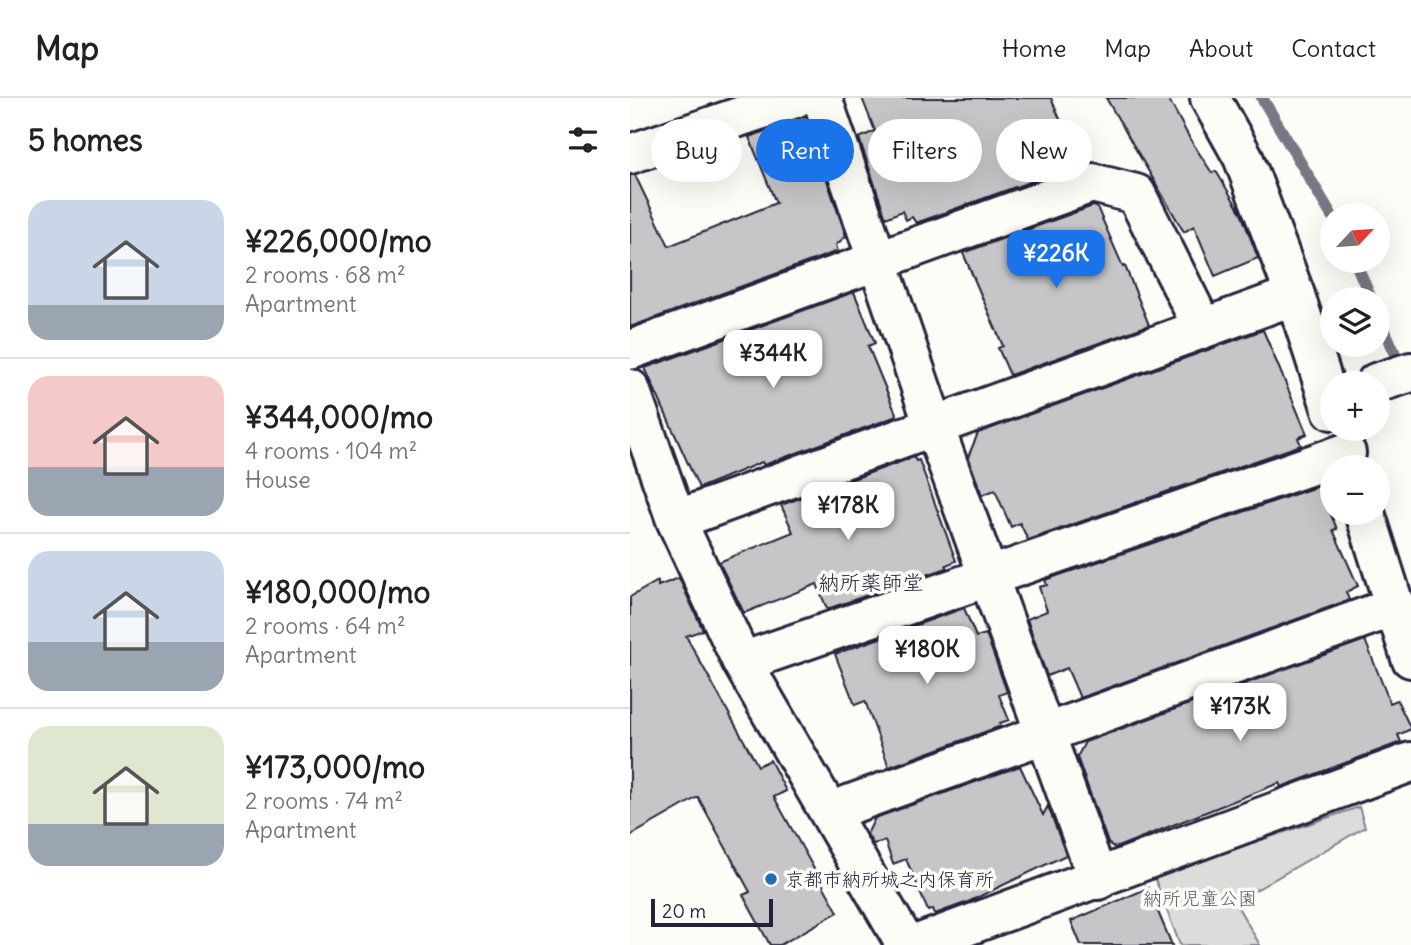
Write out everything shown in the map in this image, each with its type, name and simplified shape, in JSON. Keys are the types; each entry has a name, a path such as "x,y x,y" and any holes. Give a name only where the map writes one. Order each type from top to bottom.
{"street":[{"path":"630,154 795,98"},
{"path":"822,98 934,426 1098,880"},
{"path":"1210,98 1243,157 1320,372"},
{"path":"630,350 1092,183 1136,194 1203,328"},
{"path":"676,520 1294,295"},
{"path":"1390,379 1411,372"},
{"path":"630,389 676,520 742,662 906,945"},
{"path":"742,662 988,576 1320,434"},
{"path":"1369,525 1411,658"},
{"path":"829,812 1396,606"},
{"path":"915,945 1098,880 1411,762"}],"green space":[{"name":"納所児童公園","path":"1359,807 1365,827 1235,902 1260,945 1180,945 1154,876"}],"building":[{"path":"862,98 1051,98 1060,119 996,119 996,182 1029,182 916,223 912,217 906,220 902,211 886,218 874,182 982,182 982,119 870,119"},
{"path":"1106,98 1168,98 1190,139 1212,173 1216,171 1241,213 1258,258 1215,276 1194,226 1184,232"},
{"path":"868,134 868,165 859,138"},
{"path":"756,135 756,154 749,137"},
{"path":"630,175 635,175 669,246 776,203 767,182 828,182 846,236 836,245 838,251 630,327"},
{"path":"1093,206 1097,207 1123,267 1125,266 1149,325 1010,375 998,348 1003,346 963,253"},
{"path":"854,292 875,343 868,346 897,416 764,465 762,462 699,488 645,368"},
{"path":"1263,330 1307,434 1298,438 1301,445 1028,540 1020,523 1011,527 995,490 982,495 968,457 978,433"},
{"path":"914,457 916,461 919,460 956,561 946,565 947,568 827,609 817,584 744,613 719,562 793,532 781,505"},
{"path":"1319,486 1320,525 1335,525 1337,529 1333,530 1358,586 1346,592 1349,600 1080,698 1067,668 1047,676 1027,619 1047,611 1039,587 1047,585 1045,580"},
{"path":"679,578 703,630 686,636 758,766 770,760 786,791 774,797 838,912 780,945 770,945 743,895 750,892 698,797 630,836 630,597 658,581 658,586"},
{"path":"964,608 976,637 986,634 1007,692 999,695 1009,720 1000,723 1001,726 889,767 865,701 855,705 835,654"},
{"path":"1365,640 1390,703 1397,700 1411,729 1398,735 1401,742 1281,787 1279,783 1115,848 1108,843 1077,757 1085,742"},
{"path":"1020,766 1043,815 1048,806 1066,855 968,902 935,914 933,909 928,911 906,859 893,864 885,841 873,844 867,834 875,818"},
{"path":"1148,888 1172,945 1081,945 1071,921"}],"waterway":[{"path":"1262,98 1324,203"},
{"path":"1360,273 1366,287"},
{"path":"1390,342 1403,372"}],"place":[{"name":"京都市納所城之内保育所","path":"771,879"}],"district":[{"name":"納所薬師堂","path":"871,582"}]}
